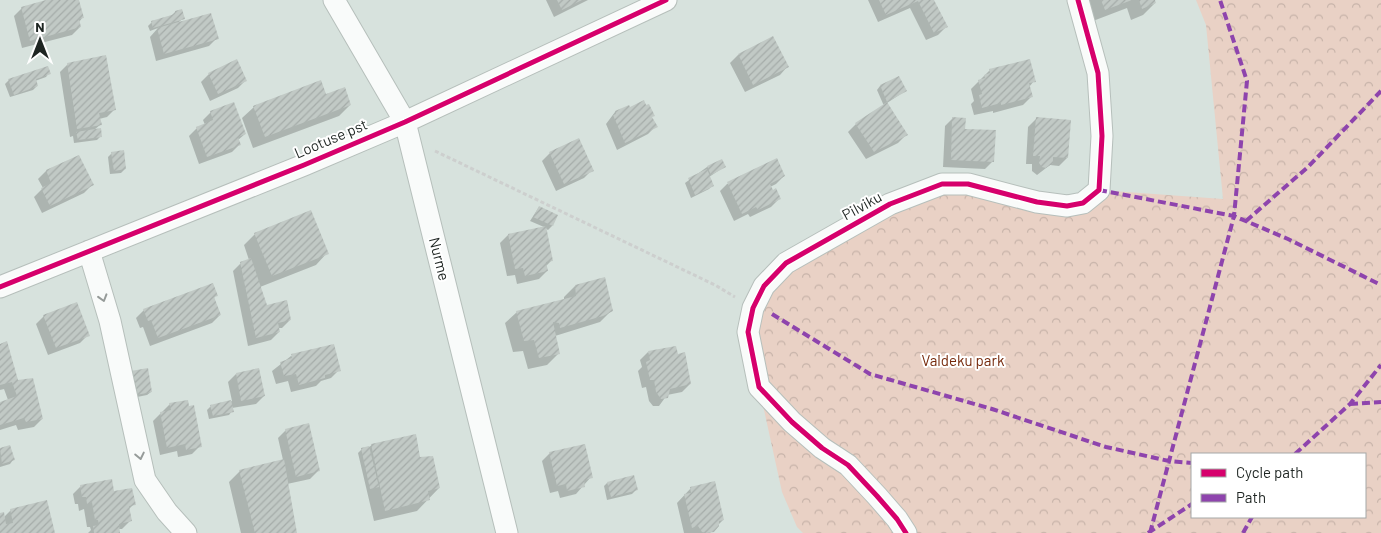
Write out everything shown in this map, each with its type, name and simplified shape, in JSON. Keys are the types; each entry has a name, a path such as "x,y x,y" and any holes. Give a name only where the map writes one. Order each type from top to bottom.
{"street":[{"name":"Nurme","path":"334,0 407,130 507,533"},
{"name":"Lootuse pst","path":"0,287 89,251 407,130 666,0"},
{"name":"Pilviku","path":"906,533 877,496 848,465 822,448 792,422 759,387 748,332 753,308 764,286 786,263 890,204 942,184 968,184 1037,202 1067,206 1083,203 1099,190 1102,136 1098,73 1078,0"},
{"path":"89,251 110,321 145,480 166,512 186,533"}],"path":[{"path":"407,130 715,285 753,308"}],"green space":[{"name":"Valdeku park","path":"1196,0 1381,0 1381,533 803,533 797,527 782,492 759,387 753,308 764,286 942,184 1037,202 1099,190 1223,199 1206,25"}],"building":[{"path":"46,0 79,0 84,18 79,19 81,27 30,41 21,7"},
{"path":"557,0 582,0 562,10"},
{"path":"879,0 934,0 948,27 934,33 918,1 886,15"},
{"path":"1101,0 1132,0 1105,10"},
{"path":"1139,0 1155,0 1156,3 1142,9"},
{"path":"182,9 185,19 153,28 151,21 175,14 175,11"},
{"path":"211,13 219,39 164,54 157,28"},
{"path":"773,36 789,67 753,85 738,54"},
{"path":"106,55 116,110 99,113 102,125 77,129 67,63"},
{"path":"237,59 247,81 218,94 208,73"},
{"path":"1030,59 1036,82 1029,83 1033,97 982,108 979,95 982,94 978,80 985,78 984,75 990,73 989,69"},
{"path":"48,66 51,74 36,79 38,86 14,95 8,79"},
{"path":"899,76 907,91 887,102 880,85"},
{"path":"321,80 326,94 345,87 351,105 265,137 253,106"},
{"path":"644,100 646,105 649,104 655,116 652,117 658,127 625,143 613,115 616,114 615,111 629,105 630,107"},
{"path":"234,102 246,134 238,137 241,145 207,157 196,127 213,120 210,111"},
{"path":"887,102 908,135 874,152 855,123"},
{"path":"952,117 966,118 965,129 996,130 994,162 951,160"},
{"path":"1036,117 1071,120 1068,158 1053,157 1053,163 1046,168 1042,167 1039,163 1040,156 1033,156"},
{"path":"101,128 102,137 78,140 76,132"},
{"path":"579,138 594,171 564,184 549,152"},
{"path":"124,150 126,169 114,171 111,152"},
{"path":"79,155 94,185 50,206 41,188 51,183 46,170"},
{"path":"777,158 785,176 770,184 773,190 776,188 781,199 758,210 756,207 742,214 727,182"},
{"path":"722,159 726,167 711,175 707,166"},
{"path":"707,169 714,186 695,195 688,178"},
{"path":"539,206 558,215 553,226 533,217"},
{"path":"311,210 329,254 272,276 254,233"},
{"path":"546,226 553,261 546,262 548,271 525,276 523,268 515,269 508,234"},
{"path":"251,258 267,305 287,300 291,320 278,323 280,332 256,338 240,262"},
{"path":"605,277 613,311 603,316 560,328 559,323 553,322 560,354 539,358 534,340 524,341 516,311 576,296 575,285"},
{"path":"213,283 218,296 214,297 221,315 158,338 151,320 148,321 143,309"},
{"path":"77,302 90,336 56,348 43,315"},
{"path":"7,341 18,380 33,378 43,419 26,422 24,418 0,425 0,402 17,396 12,382 0,385 0,344"},
{"path":"334,344 341,371 325,375 325,378 299,385 296,374 284,376 280,362 292,358 291,354"},
{"path":"676,346 678,354 685,352 691,384 670,389 668,398 661,399 656,392 654,380 650,380 646,362 650,360 648,351"},
{"path":"148,368 152,392 136,395 131,371"},
{"path":"259,368 265,396 241,401 236,373"},
{"path":"188,400 189,406 194,405 202,447 186,450 185,444 167,448 160,412 171,410 169,403"},
{"path":"231,400 234,412 213,416 210,405"},
{"path":"309,423 320,471 296,477 285,429"},
{"path":"416,434 420,457 433,456 440,488 428,491 430,500 385,511 371,444"},
{"path":"585,444 593,478 584,480 585,487 567,491 566,484 557,486 549,452"},
{"path":"10,445 15,460 2,464 0,448"},
{"path":"369,446 379,487 370,489 361,448"},
{"path":"284,459 297,533 255,533 239,470"},
{"path":"634,475 638,490 611,497 607,482"},
{"path":"112,479 114,491 132,488 136,505 129,506 132,521 119,524 120,533 94,533 93,526 99,525 98,520 95,520 92,502 87,504 86,497 82,497 80,485"},
{"path":"715,481 724,520 719,521 719,526 714,532 706,533 702,532 698,526 692,528 684,494 691,493 690,487"},
{"path":"47,500 55,533 0,533 0,513 4,512 6,524 13,523 10,509"}],"marked path":[{"path":"1150,533 1234,216 1247,81 1220,0"},
{"path":"1246,221 1308,167 1381,91"},
{"path":"1099,190 1234,216 1288,239 1381,285"},
{"path":"772,314 870,374 992,409 1106,447 1169,461 1191,463"},
{"path":"1296,453 1350,404 1381,365"},
{"path":"1350,404 1381,402"},
{"path":"1148,533 1191,505"},
{"path":"1243,533 1251,518"}],"cycle path":[{"path":"0,287 304,165 405,122 666,0"},
{"path":"906,533 897,519 848,465 822,448 792,422 759,387 748,332 753,308 764,286 786,263 890,204 942,184 968,184 1037,202 1067,206 1083,203 1099,190 1102,136 1098,73 1078,0"}]}
